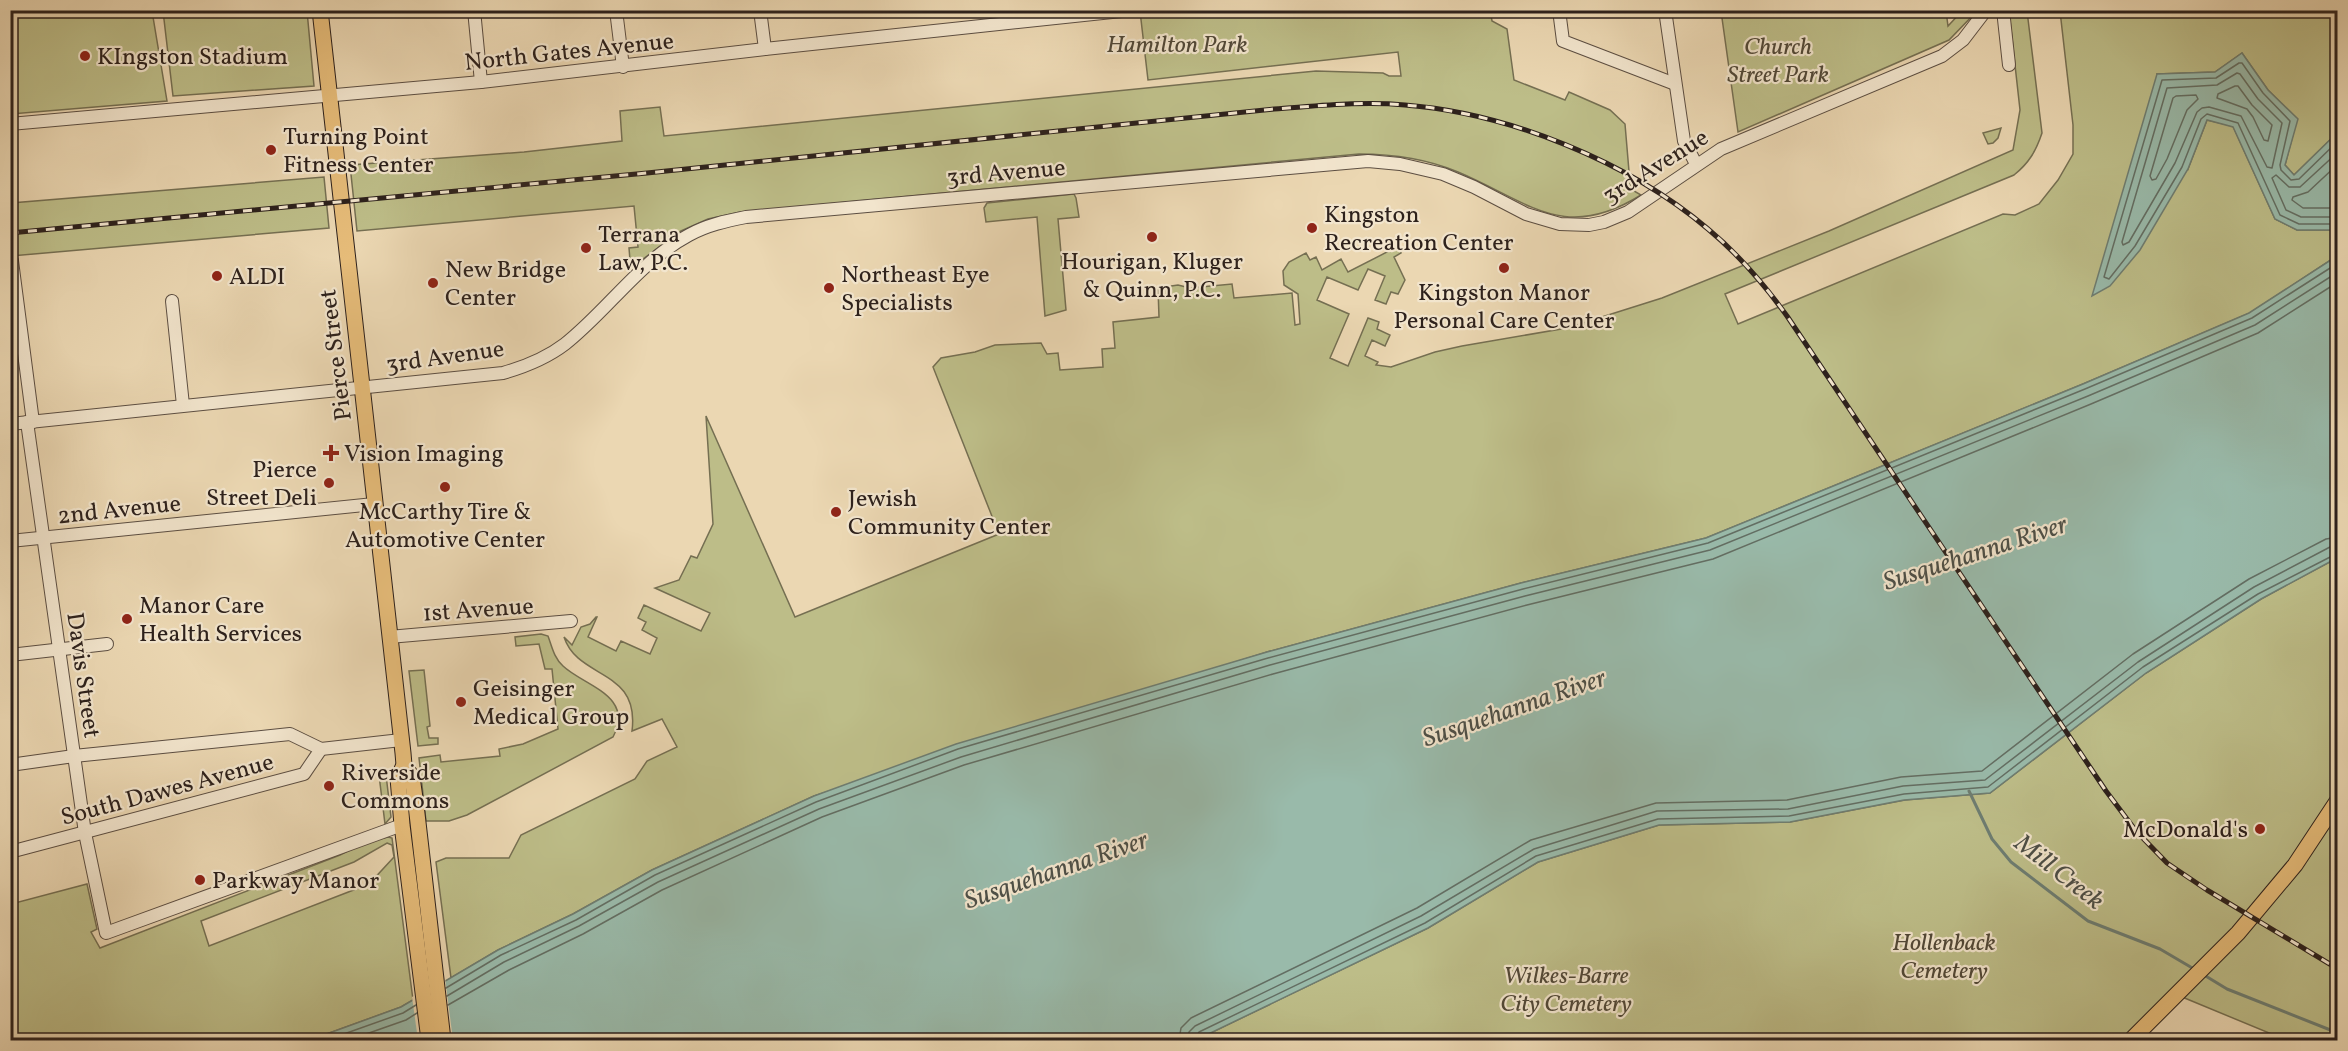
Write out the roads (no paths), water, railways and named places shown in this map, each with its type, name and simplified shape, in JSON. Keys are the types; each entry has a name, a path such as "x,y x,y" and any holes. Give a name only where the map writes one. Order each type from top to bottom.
{"main road":[{"name":"Pierce Street","path":"320,10 401,740 404,765 412,777 443,1041"},
{"name":"Pierce Street","path":"404,765 398,778 402,825 429,1041"},
{"path":"2131,1041 2219,952 2295,865 2337,800"}],"street":[{"path":"474,10 481,82"},
{"path":"616,10 623,67"},
{"path":"760,10 765,49"},
{"name":"North Gates Avenue","path":"10,124 481,82 1131,10"},
{"path":"1559,10 1563,41 1674,84"},
{"path":"1665,10 1684,141 1696,164"},
{"name":"3rd Avenue","path":"10,424 503,373 528,364 565,344 650,263 678,241 710,226 746,217 1368,161 1407,165 1443,174 1526,214 1560,225 1589,225 1610,220 1628,212 1696,164 1737,141 1942,56 1963,40 1986,10"},
{"path":"2003,10 2009,65"},
{"name":"Davis Street","path":"12,261 43,537 85,833 106,933 402,825"},
{"path":"172,301 183,405"},
{"name":"2nd Avenue","path":"10,541 374,504"},
{"name":"1st Avenue","path":"389,637 571,621"},
{"path":"10,656 107,644"},
{"path":"10,765 74,756 291,734 321,748 401,740"},
{"name":"South Dawes Avenue","path":"10,852 304,774 321,748"}],"water":[{"path":"2242,53 2268,90 2298,119 2285,165 2294,175 2337,133 2337,230 2297,230 2275,219 2233,127 2207,120 2188,169 2140,250 2110,286 2092,296 2157,74 2215,72"},
{"name":"Susquehanna River","path":"2337,256 2337,558 2261,599 2146,673 1990,793 1904,800 1790,822 1659,825 1538,862 1428,928 1196,1040 310,1040 401,1007 498,950 573,914 652,870 814,796 956,744 1267,652 1521,583 1706,538 2083,384 2249,313"}],"waterway":[{"name":"Mill Creek","path":"1969,791 1992,839 2011,862 2088,921 2160,949 2194,969"},
{"name":"Mill Creek","path":"2204,975 2227,989 2338,1033"}],"railway":[{"path":"10,233 647,173 1323,105 1405,105 1485,118 1526,130 1605,162 1642,182 1708,229 1740,259 1787,316 2106,791 2136,831 2167,863 2207,890 2338,969"}],"place":[{"name":"KIngston Stadium","path":"85,56"},
{"name":"Turning Point Fitness Center","path":"271,150"},
{"name":"Kingston Recreation Center","path":"1312,228"},
{"name":"Hourigan, Kluger & Quinn, P.C.","path":"1152,237"},
{"name":"Terrana Law, P.C.","path":"586,248"},
{"name":"Kingston Manor Personal Care Center","path":"1504,268"},
{"name":"ALDI","path":"217,276"},
{"name":"New Bridge Center","path":"433,283"},
{"name":"Northeast Eye Specialists","path":"829,288"},
{"name":"Vision Imaging","path":"331,453"},
{"name":"Pierce Street Deli","path":"329,483"},
{"name":"McCarthy Tire & Automotive Center","path":"445,487"},
{"name":"Jewish Community Center","path":"836,512"},
{"name":"Manor Care Health Services","path":"127,619"},
{"name":"Geisinger Medical Group","path":"461,702"},
{"name":"Riverside Commons","path":"329,786"},
{"name":"McDonald's","path":"2260,829"},
{"name":"Parkway Manor","path":"200,880"}],"park label":[{"name":"Hamilton Park","path":"1177,44"},
{"name":"Church Street Park","path":"1778,60"},
{"name":"Hollenback Cemetery","path":"1944,956"},
{"name":"Wilkes-Barre City Cemetery","path":"1566,989"}]}
